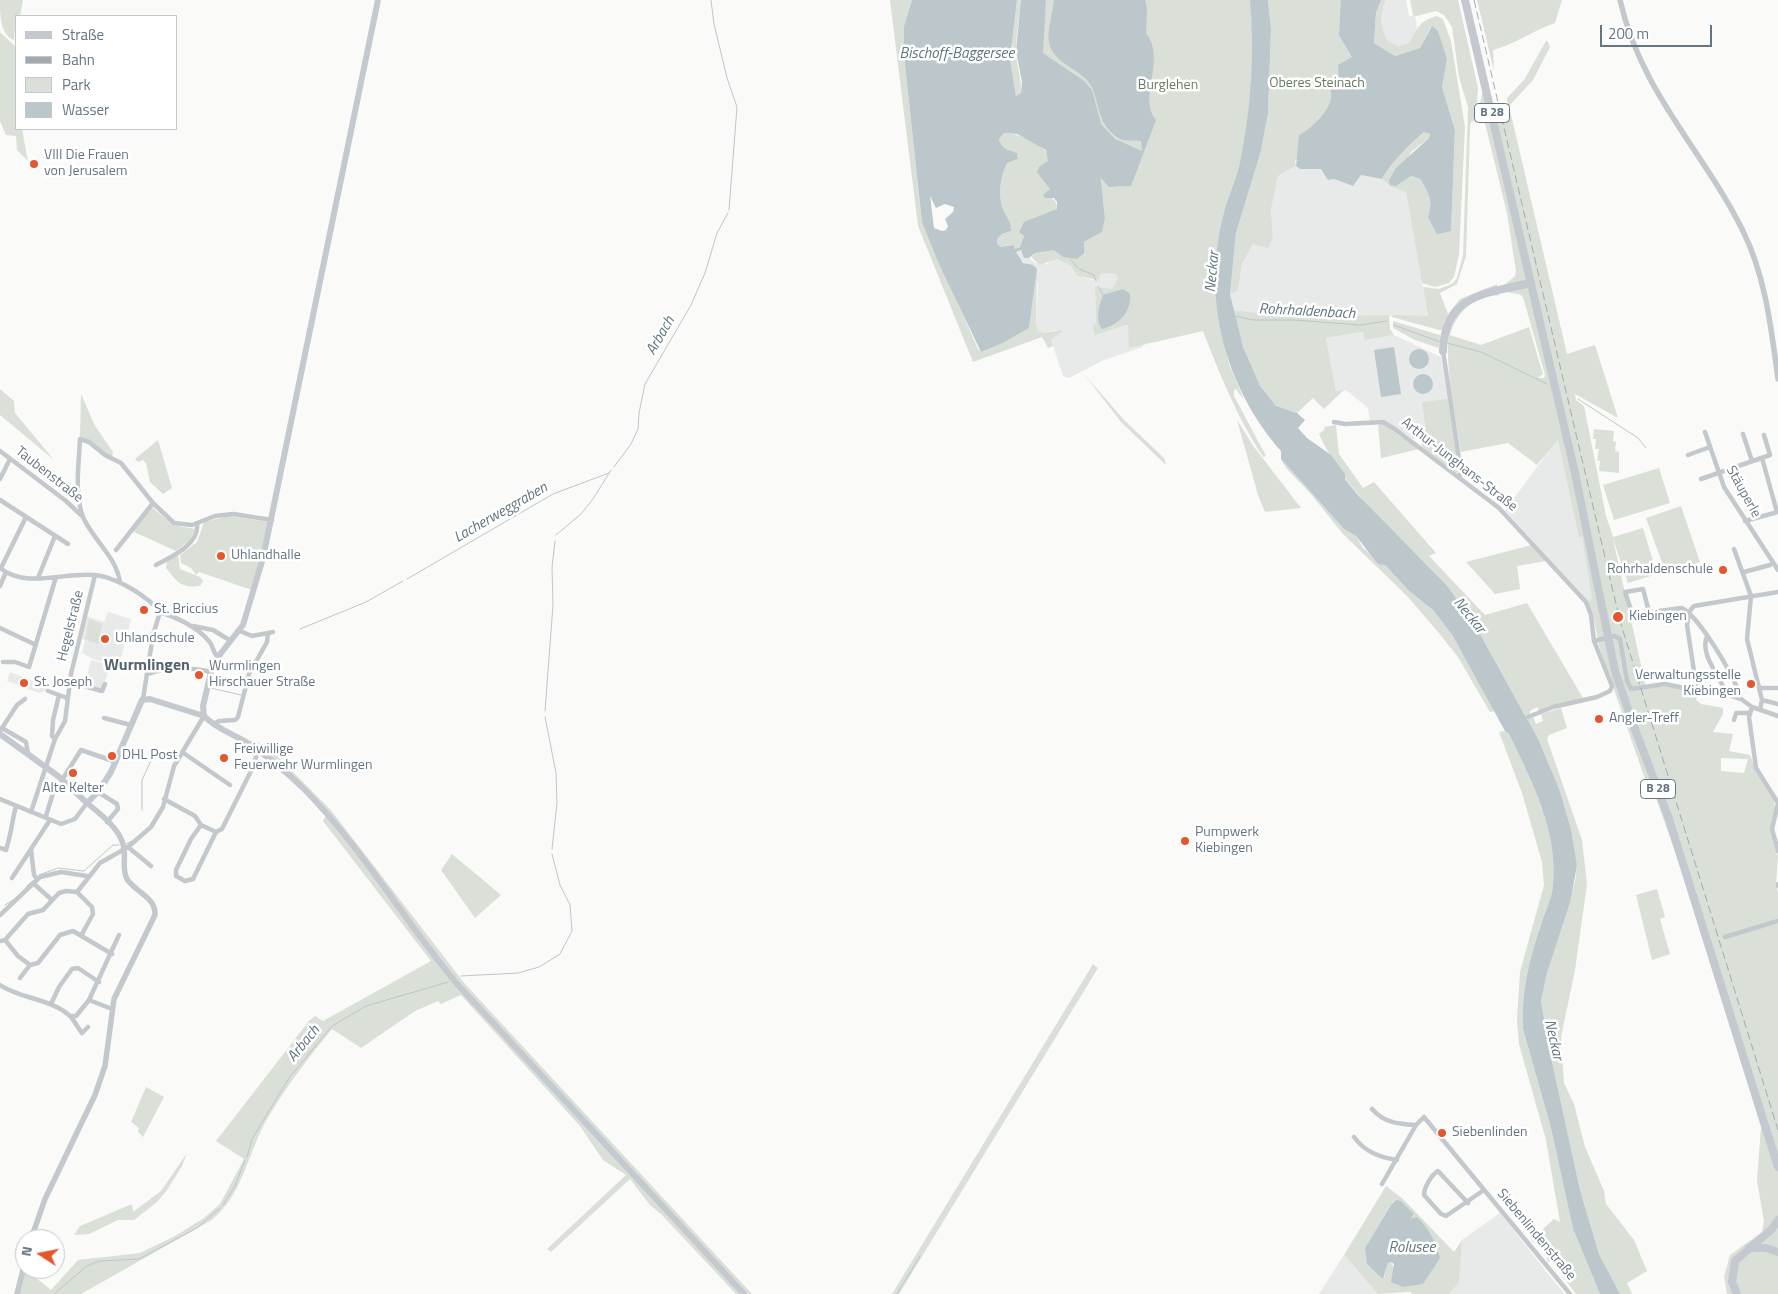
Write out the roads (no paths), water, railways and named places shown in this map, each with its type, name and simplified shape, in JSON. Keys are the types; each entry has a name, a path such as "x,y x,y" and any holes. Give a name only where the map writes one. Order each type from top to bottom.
{"main road":[{"path":"204,716 203,706 211,672 218,657 240,631 254,592 272,520 378,0"},
{"name":"B 28","path":"1465,0 1581,499 1615,671 1632,724 1669,819 1778,1167"},
{"path":"1443,349 1445,327 1459,307 1489,293 1531,284"},
{"path":"1,731 46,767 59,781 86,803 98,792 116,762 143,699 150,699 204,716 261,753 290,776 319,805 458,985 744,1294"},
{"path":"1737,1294 1732,1282 1735,1261 1772,1229 1778,1220"},
{"path":"1750,1248 1766,1248 1778,1252"}],"street":[{"path":"1620,0 1631,37 1646,72 1669,114 1734,215 1755,260 1768,311 1778,379"},
{"path":"1443,349 1461,472 1459,477"},
{"name":"Arthur-Junghans-Straße","path":"1334,422 1345,424 1383,422 1459,477 1511,519 1586,602 1591,615 1594,641 1612,686 1608,694 1553,706 1528,717"},
{"name":"Stäuperle","path":"1705,432 1718,473 1745,522 1776,567"},
{"path":"1742,434 1752,461"},
{"path":"1701,479 1770,455 1764,435"},
{"path":"120,582 105,550 83,516 78,488 80,439 119,461 153,504 174,523 187,526 215,516 229,514 272,520"},
{"path":"1688,455 1710,447"},
{"name":"Taubenstraße","path":"0,451 83,516"},
{"path":"1745,522 1778,512 1762,458"},
{"path":"0,479 10,459"},
{"path":"0,500 68,544"},
{"path":"116,550 153,504"},
{"path":"26,517 0,568 18,577 38,578 95,575 120,582 151,602 160,612 192,627 210,641 214,653 218,657"},
{"path":"156,565 188,544 196,535 197,524"},
{"path":"38,578 55,536"},
{"path":"1734,549 1744,572 1751,596 1747,639 1762,700 1760,710"},
{"path":"1744,572 1776,567"},
{"path":"0,586 6,572"},
{"name":"Hegelstraße","path":"31,812 55,739 65,721 70,682 95,575"},
{"path":"3,662 15,662 29,667 34,644 56,577"},
{"path":"1648,612 1643,588 1625,592 1632,613 1648,612 1677,608 1689,612 1707,636 1736,683 1741,699"},
{"path":"1697,691 1687,624 1689,612 1694,606 1778,592"},
{"path":"143,699 153,635 160,612"},
{"path":"192,627 213,630 232,641"},
{"path":"0,628 34,644"},
{"path":"214,724 219,721 235,720 238,717 249,674 270,633 252,636 240,631"},
{"path":"1707,636 1704,643 1706,653 1714,672 1722,681 1726,694"},
{"path":"1594,641 1613,637 1620,639 1627,682 1633,690 1661,684 1726,694 1741,699 1752,707 1778,716"},
{"path":"148,674 164,670 211,672"},
{"name":"Hegelstraße","path":"70,682 102,691 105,684"},
{"path":"1757,683 1760,688 1778,688"},
{"path":"48,691 67,698"},
{"name":"Hegelstraße","path":"55,739 52,736 52,725 60,695"},
{"path":"1,731 17,705 25,699"},
{"path":"1762,700 1778,704"},
{"path":"1752,707 1750,731 1755,748 1756,768 1778,803 1772,829 1778,850"},
{"path":"1734,720 1736,713 1750,713"},
{"path":"76,892 87,876 100,863 126,849 151,827 163,807 174,766 204,716"},
{"path":"104,718 131,725"},
{"path":"12,878 31,850 48,818 59,781 82,750 116,762"},
{"path":"182,752 230,785"},
{"path":"201,825 191,838 176,870 178,878 189,882 193,879 216,832 222,828 261,753"},
{"path":"98,792 117,805 118,809 107,822"},
{"path":"0,799 60,824 73,821 86,803 107,822 126,849 152,866"},
{"path":"164,799 196,816 201,825 216,832"},
{"path":"0,848 6,850 16,806"},
{"path":"34,1229 42,1205 95,1095 103,1073 112,1009 120,984 153,920 155,907 129,881 124,871 126,849"},
{"path":"31,850 35,881 52,900"},
{"path":"0,915 19,899 35,881 61,872 87,876"},
{"path":"82,934 93,914 92,907 76,892 66,891 52,900 43,910 28,914 2,941 19,957 30,964 38,963 60,935 73,931 82,934 112,954"},
{"path":"1725,938 1778,921"},
{"path":"70,1016 76,1016 89,1000 112,954 119,935"},
{"path":"20,978 30,964"},
{"path":"50,1004 72,969 78,968 99,982"},
{"path":"0,985 10,991 50,1004 70,1016 82,1033 88,1027"},
{"path":"89,1000 112,1009"},
{"path":"1372,1110 1378,1116 1390,1122 1416,1126 1382,1184"},
{"name":"Siebenlindenstraße","path":"1416,1126 1424,1117 1570,1294"},
{"path":"1354,1137 1362,1146 1376,1156 1396,1160"},
{"name":"Siebenlindenstraße","path":"1468,1203 1438,1171 1434,1174 1424,1192 1424,1196 1441,1214 1446,1216 1468,1203 1484,1190"},
{"path":"17,1294 21,1279"}],"water":[{"name":"Bischoff-Baggersee","path":"912,0 1017,0 1010,59 1016,96 1021,93 1022,82 1016,51 1021,0 1046,0 1043,53 1084,81 1092,90 1101,124 1115,139 1142,151 1141,141 1121,139 1114,135 1105,125 1094,91 1086,79 1059,59 1051,49 1049,27 1054,0 1145,0 1147,8 1146,33 1152,44 1154,55 1149,101 1151,111 1156,120 1131,186 1109,187 1101,178 1105,219 1102,232 1084,242 1084,253 1077,259 1063,257 1054,250 1035,253 1029,258 1024,258 1021,250 1016,252 1023,263 1033,265 1037,269 1029,328 1003,343 981,352 939,264 922,222 904,56 904,26","holes":["1004,133 1017,134 1046,150 1048,161 1039,167 1037,172 1050,189 1043,195 1045,198 1054,198 1057,202 1057,209 1024,222 1019,232 1024,236 1020,247 1015,249 1013,245 1001,247 997,244 997,239 1002,234 1011,231 1000,195 1003,175 1007,163 1018,159 1017,153 1006,149 1000,143 999,139","930,196 936,208 945,204 954,207 953,212 945,219 948,226 946,230 942,231 934,228"]},
{"path":"1250,0 1268,0 1271,29 1268,114 1261,150 1236,233 1230,294 1243,347 1260,386 1276,406 1297,413 1305,420 1298,428 1307,438 1331,455 1345,474 1345,479 1357,494 1447,586 1474,623 1538,739 1559,789 1571,830 1577,866 1570,902 1547,973 1541,1001 1549,1048 1580,1190 1599,1254 1620,1294 1600,1294 1573,1229 1551,1128 1523,1029 1523,1002 1527,976 1553,885 1551,845 1542,807 1509,734 1505,731 1453,636 1433,610 1409,591 1385,565 1378,564 1356,536 1344,529 1281,459 1281,451 1245,399 1223,341 1217,311 1215,280 1217,248 1225,210 1240,163 1247,122 1252,61"},
{"path":"1341,0 1381,0 1376,13 1374,43 1395,56 1420,48 1432,26 1438,31 1447,59 1442,87 1455,130 1451,231 1437,234 1428,217 1430,212 1429,197 1420,179 1411,176 1396,186 1390,185 1389,180 1396,168 1429,138 1430,134 1424,132 1412,143 1396,159 1382,179 1361,175 1353,186 1334,179 1328,180 1321,169 1300,169 1296,166 1299,135 1314,125 1327,109 1331,98 1331,86 1339,85 1338,65 1352,57 1339,35"},
{"path":"1123,289 1130,294 1127,311 1119,321 1102,329 1098,317 1103,295"},
{"path":"1394,347 1401,394 1381,397 1374,350"},
{"path":"1419,349 1426,352 1429,359 1426,366 1419,369 1412,366 1409,359 1412,352"},
{"path":"1423,374 1430,377 1433,384 1430,391 1423,394 1416,391 1413,384 1416,377"},
{"name":"Rolusee","path":"1396,1200 1401,1201 1414,1214 1410,1219 1417,1217 1425,1226 1432,1236 1440,1258 1423,1284 1403,1287 1391,1282 1394,1264 1391,1262 1388,1263 1383,1279 1367,1264 1365,1248"}],"waterway":[{"name":"Arbach","path":"711,0 714,24 727,78 737,107 729,210"},
{"name":"Arbach","path":"614,467 631,444 638,429 645,384 691,305 705,273 717,233 728,213"},
{"path":"1070,259 1079,269 1094,275 1096,281"},
{"path":"1098,286 1103,295"},
{"name":"Rohrhaldenbach","path":"1234,316 1253,320 1294,320 1360,325 1387,321"},
{"name":"Rohrhaldenbach","path":"1394,325 1440,342"},
{"name":"Rohrhaldenbach","path":"1447,343 1481,352 1547,384"},
{"name":"Rohrhaldenbach","path":"1578,399 1638,438 1646,448"},
{"name":"Arbach","path":"556,535 581,514 611,470"},
{"name":"Lacherweggraben","path":"407,579 553,494 609,473"},
{"name":"Arbach","path":"545,711 553,605 552,567 555,541"},
{"name":"Lacherweggraben","path":"300,629 366,602 403,581"},
{"path":"211,688 241,695"},
{"name":"Arbach","path":"545,717 556,773 557,803 552,849"},
{"path":"142,810 142,780 154,754"},
{"path":"126,844 132,841"},
{"path":"39,875 58,868 84,871 113,845 119,845"},
{"name":"Arbach","path":"461,976 518,973 539,967 560,954 572,931 570,905 560,885 552,854"},
{"path":"27,886 31,882"},
{"path":"5,905 13,900"},
{"name":"Arbach","path":"247,1157 252,1139 289,1078 332,1026 366,1006 448,982"},
{"name":"Arbach","path":"223,1205 235,1186 245,1160"},
{"name":"Arbach","path":"54,1294 87,1266 99,1261 139,1259 197,1228 220,1208"},
{"path":"897,1294 920,1256"}],"railway":[{"path":"1474,0 1620,621 1778,1130"}],"place":[{"name":"VIII Die Frauen von Jerusalem","path":"34,164"},
{"name":"Uhlandhalle","path":"221,556"},
{"name":"Rohrhaldenschule","path":"1723,570"},
{"name":"St. Briccius","path":"144,610"},
{"name":"Kiebingen","path":"1618,617"},
{"name":"Uhlandschule","path":"105,639"},
{"name":"Wurmlingen Hirschauer Straße","path":"199,675"},
{"name":"St. Joseph","path":"24,683"},
{"name":"Verwaltungsstelle Kiebingen","path":"1751,684"},
{"name":"Angler-Treff","path":"1599,719"},
{"name":"DHL Post","path":"112,756"},
{"name":"Freiwillige Feuerwehr Wurmlingen","path":"224,758"},
{"name":"Alte Kelter","path":"73,773"},
{"name":"Pumpwerk Kiebingen","path":"1185,841"},
{"name":"Siebenlinden","path":"1442,1133"}],"district":[{"name":"Wurmlingen","path":"147,666"}],"park label":[{"name":"Oberes Steinach","path":"1317,84"},
{"name":"Burglehen","path":"1168,86"}],"water label":[{"name":"Neckar","path":"1213,272"},
{"name":"Neckar","path":"1469,616"},
{"name":"Neckar","path":"1553,1040"}]}
